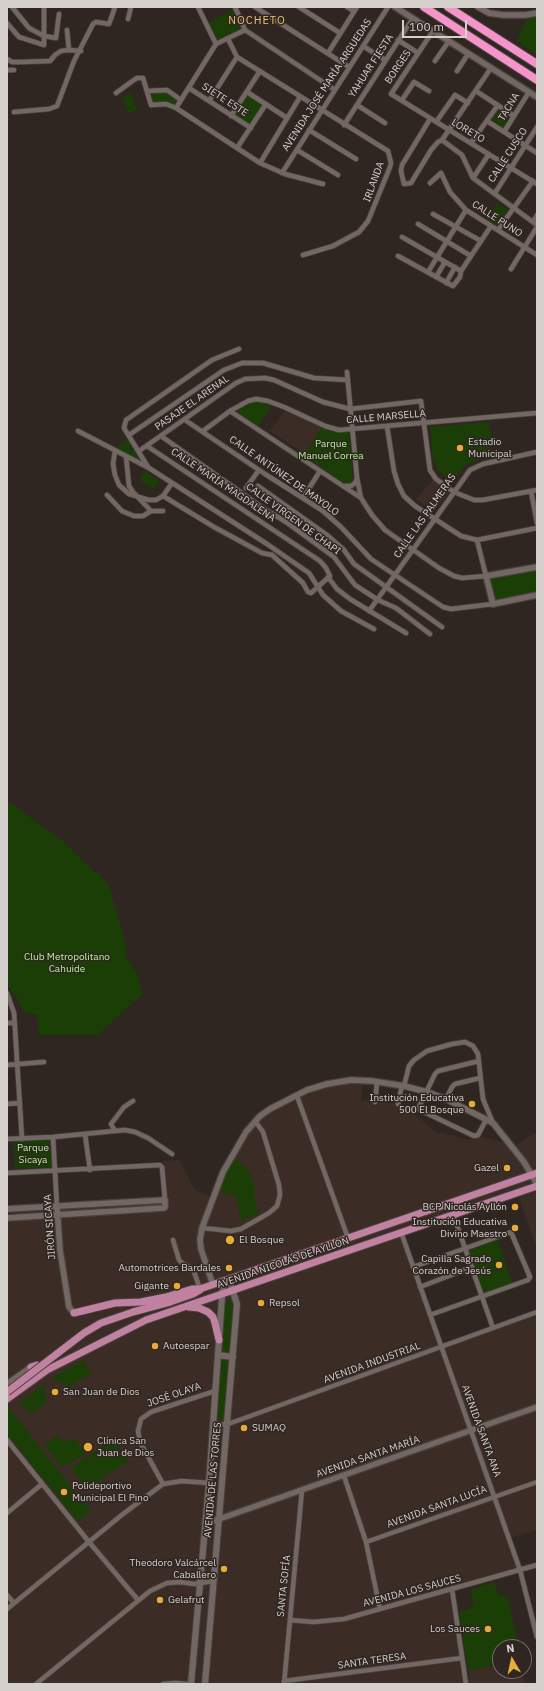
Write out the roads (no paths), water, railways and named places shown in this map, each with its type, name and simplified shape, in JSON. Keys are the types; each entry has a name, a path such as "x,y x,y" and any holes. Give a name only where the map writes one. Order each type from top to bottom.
{"highway":[{"path":"424,7 537,80"},
{"path":"448,7 537,64"}],"main road":[{"name":"AVENIDA NICOLÁS DE AYLLÓN","path":"74,1313 115,1303 141,1302 166,1297 192,1289 200,1290 535,1174"},
{"name":"AVENIDA NICOLÁS DE AYLLÓN","path":"7,1400 43,1373 146,1320 537,1185"},
{"name":"AVENIDA DE LAS TORRES","path":"205,1684 237,1304 233,1291 226,1281"},
{"name":"AVENIDA DE LAS TORRES","path":"191,1684 209,1484 222,1295 226,1281"},
{"path":"7,1392 84,1333 101,1323 133,1312 170,1302 200,1290"},
{"path":"186,1307 199,1308 208,1312 216,1322 219,1340"},
{"path":"218,1355 233,1357"},
{"path":"31,1367 37,1365 43,1373"},
{"path":"195,1632 210,1634"}],"street":[{"path":"12,7 28,27 44,36 56,38 59,14"},
{"path":"7,23 19,36 44,45 44,7"},
{"path":"14,112 49,109 57,106 74,61 81,51 94,22 109,24 115,7"},
{"path":"128,19 131,7"},
{"path":"198,7 216,44"},
{"path":"255,7 349,67"},
{"path":"299,7 340,33"},
{"path":"328,53 356,9 347,7"},
{"name":"AVENIDA JOSÉ MARÍA ARGUEDAS","path":"282,173 388,7"},
{"path":"395,7 537,97"},
{"path":"478,7 489,13 503,15 525,16 537,13"},
{"path":"237,8 245,30 335,90"},
{"name":"YAHUAR FIESTA","path":"344,124 413,18"},
{"path":"67,30 69,50"},
{"path":"176,108 216,44 245,30"},
{"name":"BORGES","path":"391,94 433,31"},
{"path":"209,101 238,57 228,39"},
{"path":"398,40 418,54"},
{"path":"435,61 449,41"},
{"path":"363,46 385,60"},
{"path":"7,59 16,62 50,61 58,52 69,50 81,51"},
{"path":"458,71 468,54"},
{"name":"IRLANDA","path":"238,57 388,151 391,163 390,167 368,221 359,232 333,246 303,256"},
{"path":"430,119 402,165 401,171 404,184 412,183 434,145 442,140 449,131 491,68"},
{"path":"7,70 14,70"},
{"path":"231,116 260,71"},
{"path":"116,93 141,77 144,80 151,105 166,104 176,108 260,163 282,173 323,184"},
{"path":"402,100 414,82 429,91"},
{"name":"SIETE ESTE","path":"189,88 251,128"},
{"path":"147,91 167,90 181,100"},
{"path":"476,91 514,116"},
{"path":"247,92 287,118"},
{"name":"TACNA","path":"504,132 529,92"},
{"name":"LORETO","path":"391,94 449,131 535,182"},
{"path":"436,122 455,95 468,103"},
{"path":"260,163 300,97"},
{"path":"237,148 266,104"},
{"path":"357,105 385,123"},
{"path":"471,144 498,105"},
{"path":"487,121 537,152"},
{"name":"CALLE CUSCO","path":"495,193 537,127"},
{"path":"309,130 356,159"},
{"path":"442,140 462,154 473,178 536,224"},
{"path":"297,150 338,175"},
{"path":"473,178 489,154"},
{"name":"CALLE PUNO","path":"430,183 441,173 450,192 466,210 537,255"},
{"path":"498,230 535,182"},
{"path":"428,272 446,241 458,226 466,210"},
{"path":"432,214 458,226 481,241"},
{"path":"511,269 536,224 537,215"},
{"path":"418,224 471,256"},
{"path":"398,256 453,286 460,277 461,271 491,226"},
{"path":"402,237 461,271"},
{"path":"436,277 445,262"},
{"path":"446,283 455,268"},
{"path":"149,468 124,428 126,420 212,360 239,349"},
{"path":"129,435 224,370 242,363 263,363 314,378 348,380"},
{"path":"347,372 357,478 361,498"},
{"name":"PASAJE EL ARENAL","path":"139,451 236,383 245,379 274,380 323,402 350,409 421,401 422,422"},
{"name":"CALLE MARSELLA","path":"204,431 230,411 248,401 256,399 284,406 325,426 339,430 537,413"},
{"path":"230,411 345,486 361,498 372,515 385,530 454,576 462,578 486,576 537,567"},
{"name":"CALLE ANTÚNEZ DE MAYOLO","path":"185,420 204,431 259,470 323,511 341,527 371,560 443,607 451,609 474,608 493,604"},
{"path":"422,422 430,470 436,479 454,492 466,498 479,500 537,490"},
{"path":"387,426 394,471 404,496 415,506 434,519 461,536 476,540 537,528"},
{"path":"78,430 149,468 278,551 309,573 323,595 341,611 374,629"},
{"name":"CALLE VIRGEN DE CHAPI","path":"161,436 334,557 355,585 378,600 396,608 430,634"},
{"name":"CALLE MARÍA MAGDALENA","path":"147,446 320,561 328,571 330,576 328,577 337,589 350,599 406,633"},
{"path":"115,451 113,464 119,485 129,494 137,498 156,500 163,496 172,483"},
{"name":"CALLE LAS PALMERAS","path":"369,611 470,470 483,464 537,452"},
{"path":"126,456 129,486 137,498 151,511"},
{"path":"246,488 259,470"},
{"path":"303,498 320,471"},
{"path":"345,486 351,486 355,483 357,478"},
{"name":"CALLE VIRGEN DE CHAPI","path":"258,486 327,535 344,550 354,564 442,627"},
{"path":"531,491 537,523"},
{"path":"107,495 122,511 134,516 143,516 151,511 163,511"},
{"path":"163,496 214,527 262,553 272,555 303,583 308,592 311,593 328,577"},
{"path":"476,540 493,604 537,595"},
{"path":"7,993 11,1001 15,1023 22,1139"},
{"path":"7,1023 15,1023"},
{"path":"398,1104 409,1066 414,1060 427,1051 452,1044 465,1042 473,1046 478,1054 483,1099 493,1123 535,1174 537,1185"},
{"path":"479,1061 438,1071 435,1074 418,1110 476,1136 486,1120"},
{"path":"7,1065 44,1062"},
{"path":"446,1099 455,1084 480,1078"},
{"path":"213,1285 201,1249 200,1240 202,1228 222,1172 246,1132 255,1121 270,1109 308,1090 333,1082 351,1080 403,1086 427,1092 446,1099 493,1123"},
{"path":"375,1102 377,1082"},
{"path":"297,1096 348,1238"},
{"path":"115,1131 111,1124 124,1107 134,1101"},
{"path":"7,1104 20,1103"},
{"path":"202,1228 231,1231 241,1229 269,1213 277,1206 280,1194 279,1184 264,1132 255,1121"},
{"path":"7,1139 53,1137 125,1130 135,1132 148,1138 172,1154"},
{"path":"85,1134 90,1170"},
{"name":"JIRÓN SICAYA","path":"53,1137 60,1250 69,1307 74,1313"},
{"path":"7,1173 90,1170 156,1165 162,1168 165,1200 164,1208 7,1218"},
{"path":"7,1209 165,1200"},
{"path":"133,1202 134,1210"},
{"path":"453,1214 493,1328"},
{"name":"AVENIDA SANTA ANA","path":"401,1232 520,1570 537,1637"},
{"path":"413,1266 510,1232 513,1233 530,1277 528,1280 430,1315"},
{"path":"173,1240 179,1260 193,1269 200,1290"},
{"path":"420,1287 472,1267"},
{"name":"AVENIDA INDUSTRIAL","path":"213,1426 228,1424 537,1312"},
{"path":"7,1384 31,1367"},
{"name":"JOSÉ OLAYA","path":"163,1484 140,1442 138,1431 141,1419 151,1412 215,1391"},
{"name":"AVENIDA SANTA MARÍA","path":"205,1524 537,1407"},
{"path":"7,1440 138,1600"},
{"path":"344,1476 366,1542 380,1609"},
{"path":"7,1610 89,1542 163,1484 182,1481 209,1484"},
{"name":"AVENIDA SANTA LUCÍA","path":"366,1542 537,1482"},
{"path":"7,1513 42,1484"},
{"name":"SANTA SOFÍA","path":"284,1683 302,1490"},
{"name":"AVENIDA LOS SAUCES","path":"290,1620 314,1622 344,1619 537,1565"},
{"path":"36,1684 150,1591 167,1583 200,1584 214,1581"},
{"path":"452,1589 466,1684"},
{"path":"7,1594 14,1603"},
{"name":"SANTA TERESA","path":"284,1683 462,1658"},
{"path":"163,1684 187,1684"}],"place":[{"name":"Estadio Municipal","path":"460,448"},
{"name":"Institución Educativa 500 El Bosque","path":"472,1104"},
{"name":"Gazel","path":"507,1168"},
{"name":"BCP Nicolás Ayllón","path":"515,1207"},
{"name":"Institución Educativa Divino Maestro","path":"515,1228"},
{"name":"El Bosque","path":"230,1240"},
{"name":"Capilla Sagrado Corazón de Jesús","path":"499,1265"},
{"name":"Automotrices Bardales","path":"229,1268"},
{"name":"Gigante","path":"177,1286"},
{"name":"Repsol","path":"261,1303"},
{"name":"Autoespar","path":"155,1346"},
{"name":"San Juan de Dios","path":"55,1392"},
{"name":"SUMAQ","path":"244,1428"},
{"name":"Clínica San Juan de Dios","path":"88,1447"},
{"name":"Polideportivo Municipal El Pino","path":"64,1492"},
{"name":"Theodoro Valcárcel Caballero","path":"224,1569"},
{"name":"Gelafrut","path":"160,1600"},
{"name":"Los Sauces","path":"488,1629"}],"district":[{"name":"NOCHETO","path":"257,21"}],"park label":[{"name":"Parque Manuel Correa","path":"331,450"},
{"name":"Club Metropolitano Cahuide","path":"67,962"},
{"name":"Parque Sicaya","path":"33,1154"}]}
